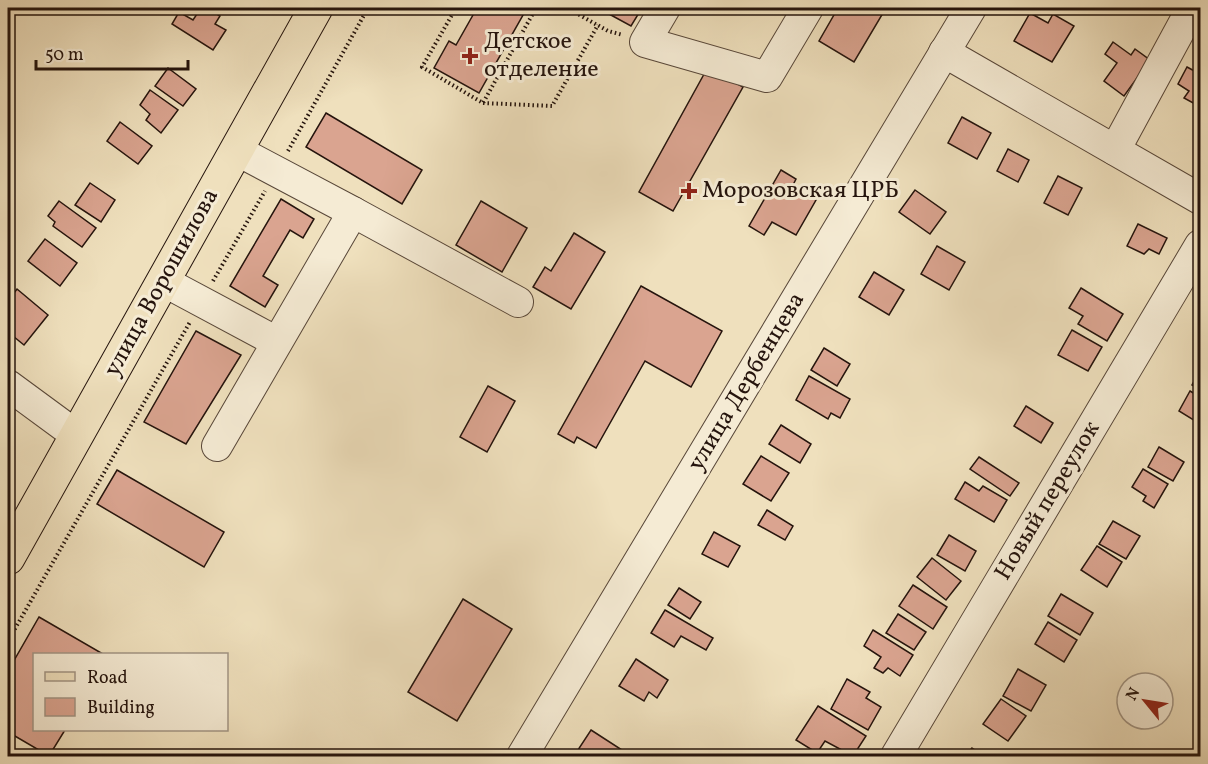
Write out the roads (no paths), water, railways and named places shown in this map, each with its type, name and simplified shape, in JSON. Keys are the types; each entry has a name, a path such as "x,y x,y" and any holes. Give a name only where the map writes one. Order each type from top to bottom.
{"main road":[{"name":"улица Ворошилова","path":"8,558 316,8"}],"street":[{"path":"665,8 645,42 767,77 808,8"},
{"name":"улица Дербенцева","path":"522,756 971,8"},
{"path":"1115,150 1192,8"},
{"path":"944,52 1200,199"},
{"path":"236,150 518,302"},
{"path":"217,446 353,212"},
{"name":"Новый переулок","path":"896,756 1200,245"},
{"path":"163,281 277,342"},
{"path":"8,385 76,435"}],"place":[{"name":"Детское отделение","path":"470,56"},
{"name":"Морозовская ЦРБ","path":"689,191"}]}
